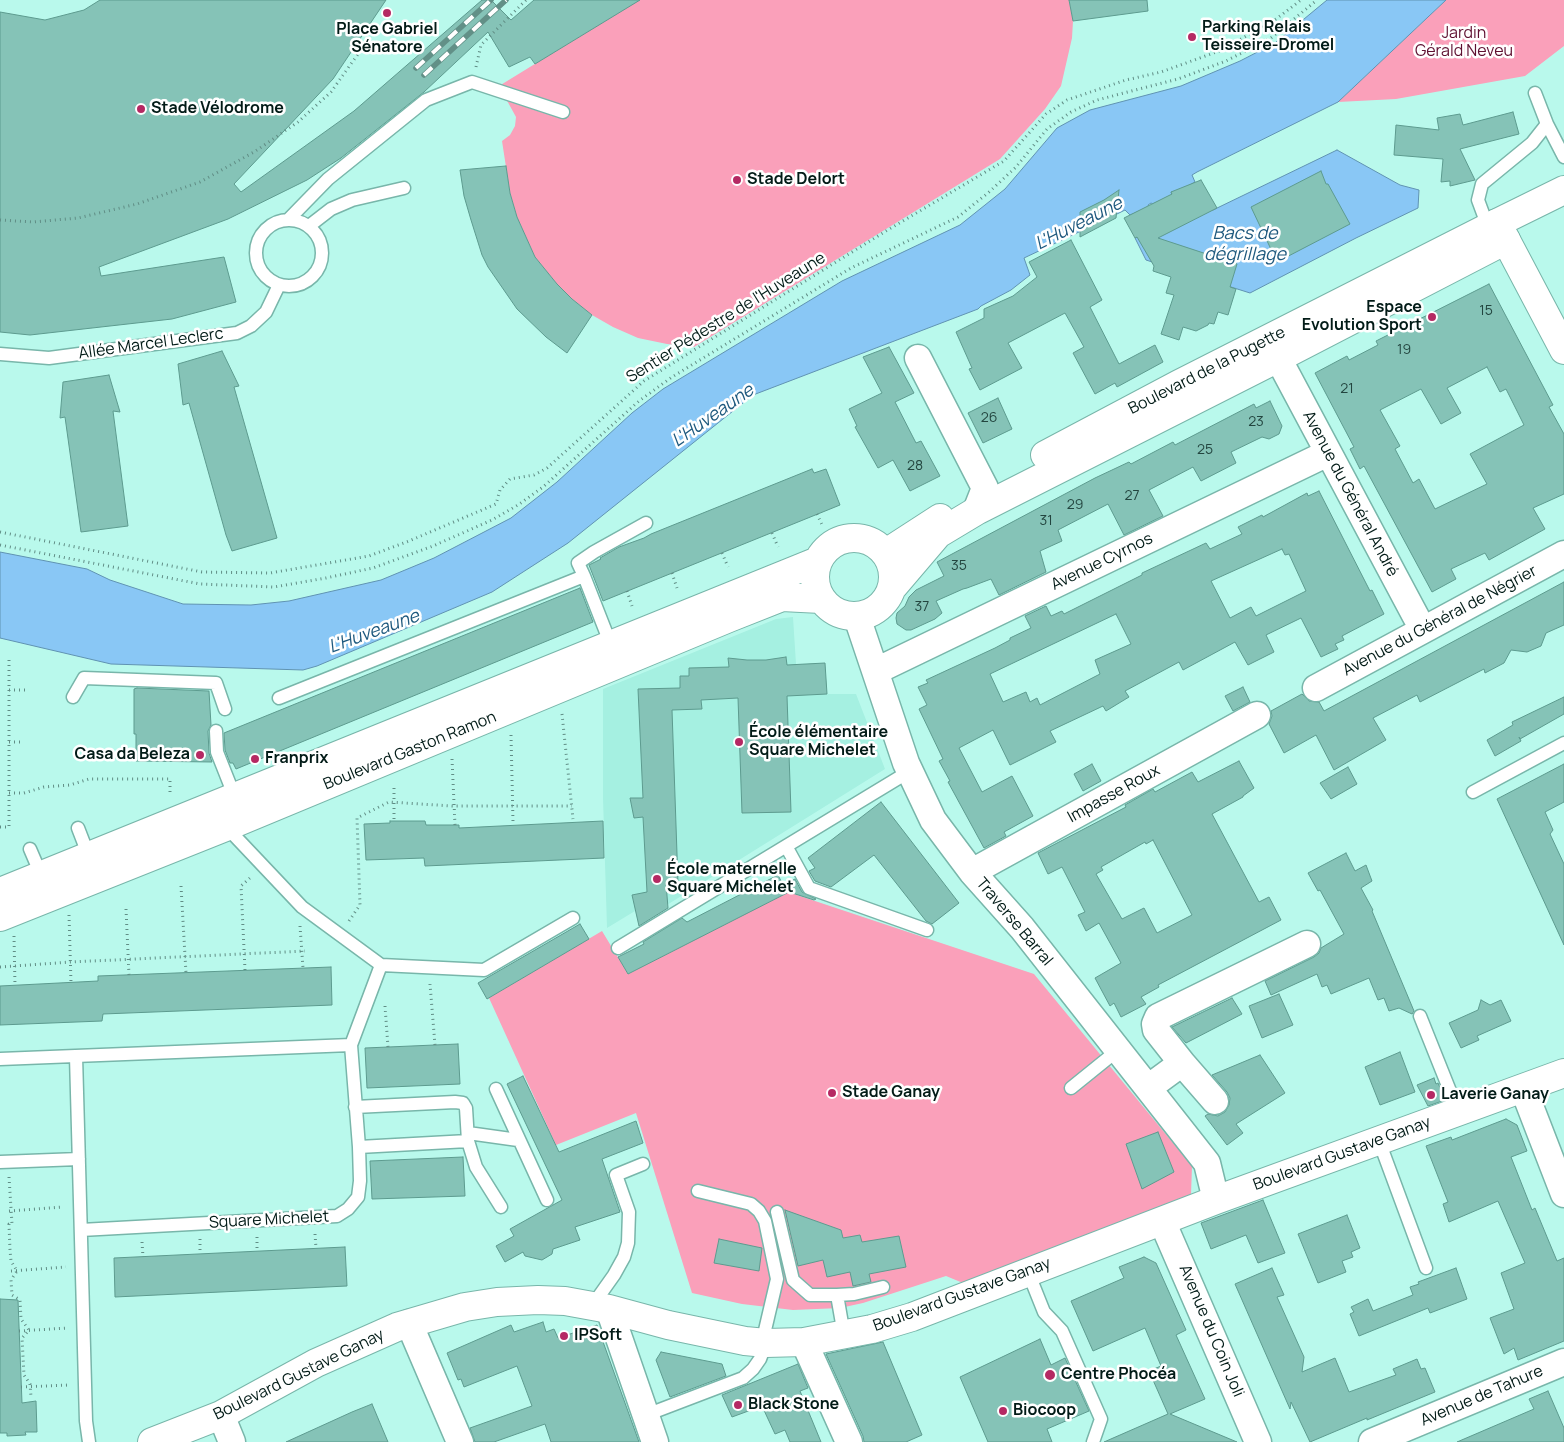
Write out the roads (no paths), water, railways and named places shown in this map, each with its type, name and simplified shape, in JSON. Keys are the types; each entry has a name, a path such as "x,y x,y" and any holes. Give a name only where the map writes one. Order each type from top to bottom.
{"street":[{"name":"Boulevard de la Pugette","path":"892,588 938,534 980,499 1278,358 1564,190"},
{"name":"Boulevard de la Pugette","path":"886,553 1179,384 1497,230"},
{"path":"1497,230 1564,350"},
{"path":"918,358 980,499"},
{"name":"Avenue du Général André","path":"1278,358 1423,630"},
{"name":"Avenue Cyrnos","path":"876,671 1328,452"},
{"path":"853,537 865,538 876,544 886,553 892,564 892,588 887,599 879,607 869,614 847,616 828,607 821,599 816,587 814,574 818,561 824,551 832,544 842,539 853,537"},
{"name":"Avenue du Général de Négrier","path":"1316,688 1564,554"},
{"name":"Boulevard Gaston Ramon","path":"237,816 611,645 818,561"},
{"name":"Boulevard Gaston Ramon","path":"7,926 93,867 395,757 782,598 821,599"},
{"name":"Traverse Barral","path":"857,616 910,771 933,820 972,872 1022,928 1207,1163 1216,1200"},
{"name":"Impasse Roux","path":"972,872 1257,715"},
{"name":"Boulevard Gaston Ramon","path":"0,892 53,896"},
{"path":"1215,1101 1156,1030 1155,1024 1158,1017 1307,944"},
{"path":"1148,1088 1182,1063"},
{"name":"Boulevard Gustave Ganay","path":"152,1442 221,1415 316,1363 410,1323 464,1307 497,1302 565,1301 601,1308 668,1326 764,1343 804,1342 872,1330 912,1317 1216,1200 1564,1073"},
{"path":"1523,1088 1564,1194"},
{"name":"Avenue du Coin Joli","path":"1162,1221 1258,1442"},
{"path":"601,1308 646,1415 655,1442"},
{"path":"410,1323 460,1442"},
{"path":"804,1342 849,1442"},
{"name":"Avenue de Tahure","path":"1372,1442 1564,1362"},
{"path":"221,1415 232,1442"}],"lane":[{"path":"288,220 328,179 426,100 472,82 563,112"},
{"path":"1535,93 1547,124 1564,157"},
{"path":"1497,230 1478,200 1482,184 1532,143 1547,124"},
{"path":"309,226 331,209 352,200 404,188"},
{"path":"288,220 309,226 321,244 322,255 318,270 306,282 296,286 279,285 266,277 259,268 256,258 256,246 260,236 277,222 288,220"},
{"name":"Allée Marcel Leclerc","path":"0,354 49,358 237,332 251,326 266,312 279,285"},
{"path":"611,645 578,564 594,552 646,523"},
{"path":"279,698 584,576"},
{"path":"73,697 84,678 216,683 225,709"},
{"path":"216,731 217,752 237,816 252,854 302,907 381,965 484,970 573,918"},
{"path":"1473,792 1564,743"},
{"path":"618,948 910,771"},
{"path":"78,828 93,867"},
{"path":"786,846 809,888 927,930"},
{"path":"30,849 53,896"},
{"name":"Square Michelet","path":"81,1230 337,1216 348,1209 358,1197 360,1181 351,1045 381,965"},
{"path":"1420,1016 1458,1111"},
{"path":"0,1059 351,1045"},
{"path":"1071,1088 1118,1050"},
{"path":"76,1056 88,1442"},
{"path":"496,1089 547,1200"},
{"path":"355,1107 463,1103 466,1108 468,1137 476,1167 501,1207"},
{"path":"359,1147 468,1137 518,1140"},
{"path":"1379,1141 1426,1268"},
{"path":"4,1162 79,1159"},
{"path":"601,1308 628,1244 629,1212 616,1175 643,1164"},
{"path":"646,1415 743,1378 760,1359 764,1343 777,1279 765,1221 759,1210 751,1204 698,1192"},
{"path":"777,1212 793,1280 810,1295 854,1294 883,1287"},
{"path":"1028,1272 1044,1312 1062,1331 1100,1419 1093,1442"},
{"path":"837,1295 844,1335"}],"water":[{"name":"L'Huveaune","path":"1327,0 1446,0 1338,102 1197,172 1192,175 1195,182 1177,192 1171,192 1172,195 1153,204 1151,203 1148,205 1149,207 1130,215 1125,210 1024,258 1030,275 1011,290 978,309 753,395 568,543 492,592 317,666 303,670 111,664 0,638 0,552 87,569 110,580 183,604 251,605 289,601 381,580 434,558 511,518 557,482 632,413 663,389 842,281 960,225 1005,189 1057,128 1090,110 1181,86 1240,61 1275,43"},
{"name":"Bacs de dégrillage","path":"1337,150 1400,185 1419,190 1418,208 1250,293 1146,260 1135,238 1162,225 1213,210"}],"railway":[{"path":"416,68 491,0"},
{"path":"424,75 506,0"}],"place":[{"name":"Place Gabriel Sénatore","path":"387,13"},
{"name":"Parking Relais Teisseire-Dromel","path":"1192,37"},
{"name":"Stade Vélodrome","path":"141,109"},
{"name":"Stade Delort","path":"737,180"},
{"name":"Espace Evolution Sport","path":"1432,317"},
{"name":"École élémentaire Square Michelet","path":"739,742"},
{"name":"Casa da Beleza","path":"200,755"},
{"name":"Franprix","path":"255,759"},
{"name":"École maternelle Square Michelet","path":"657,879"},
{"name":"Stade Ganay","path":"832,1093"},
{"name":"Laverie Ganay","path":"1431,1095"},
{"name":"IPSoft","path":"564,1336"},
{"name":"Centre Phocéa","path":"1050,1375"},
{"name":"Black Stone","path":"738,1405"},
{"name":"Biocoop","path":"1003,1411"}],"park label":[{"name":"Jardin Gérald Neveu","path":"1464,43"}]}
